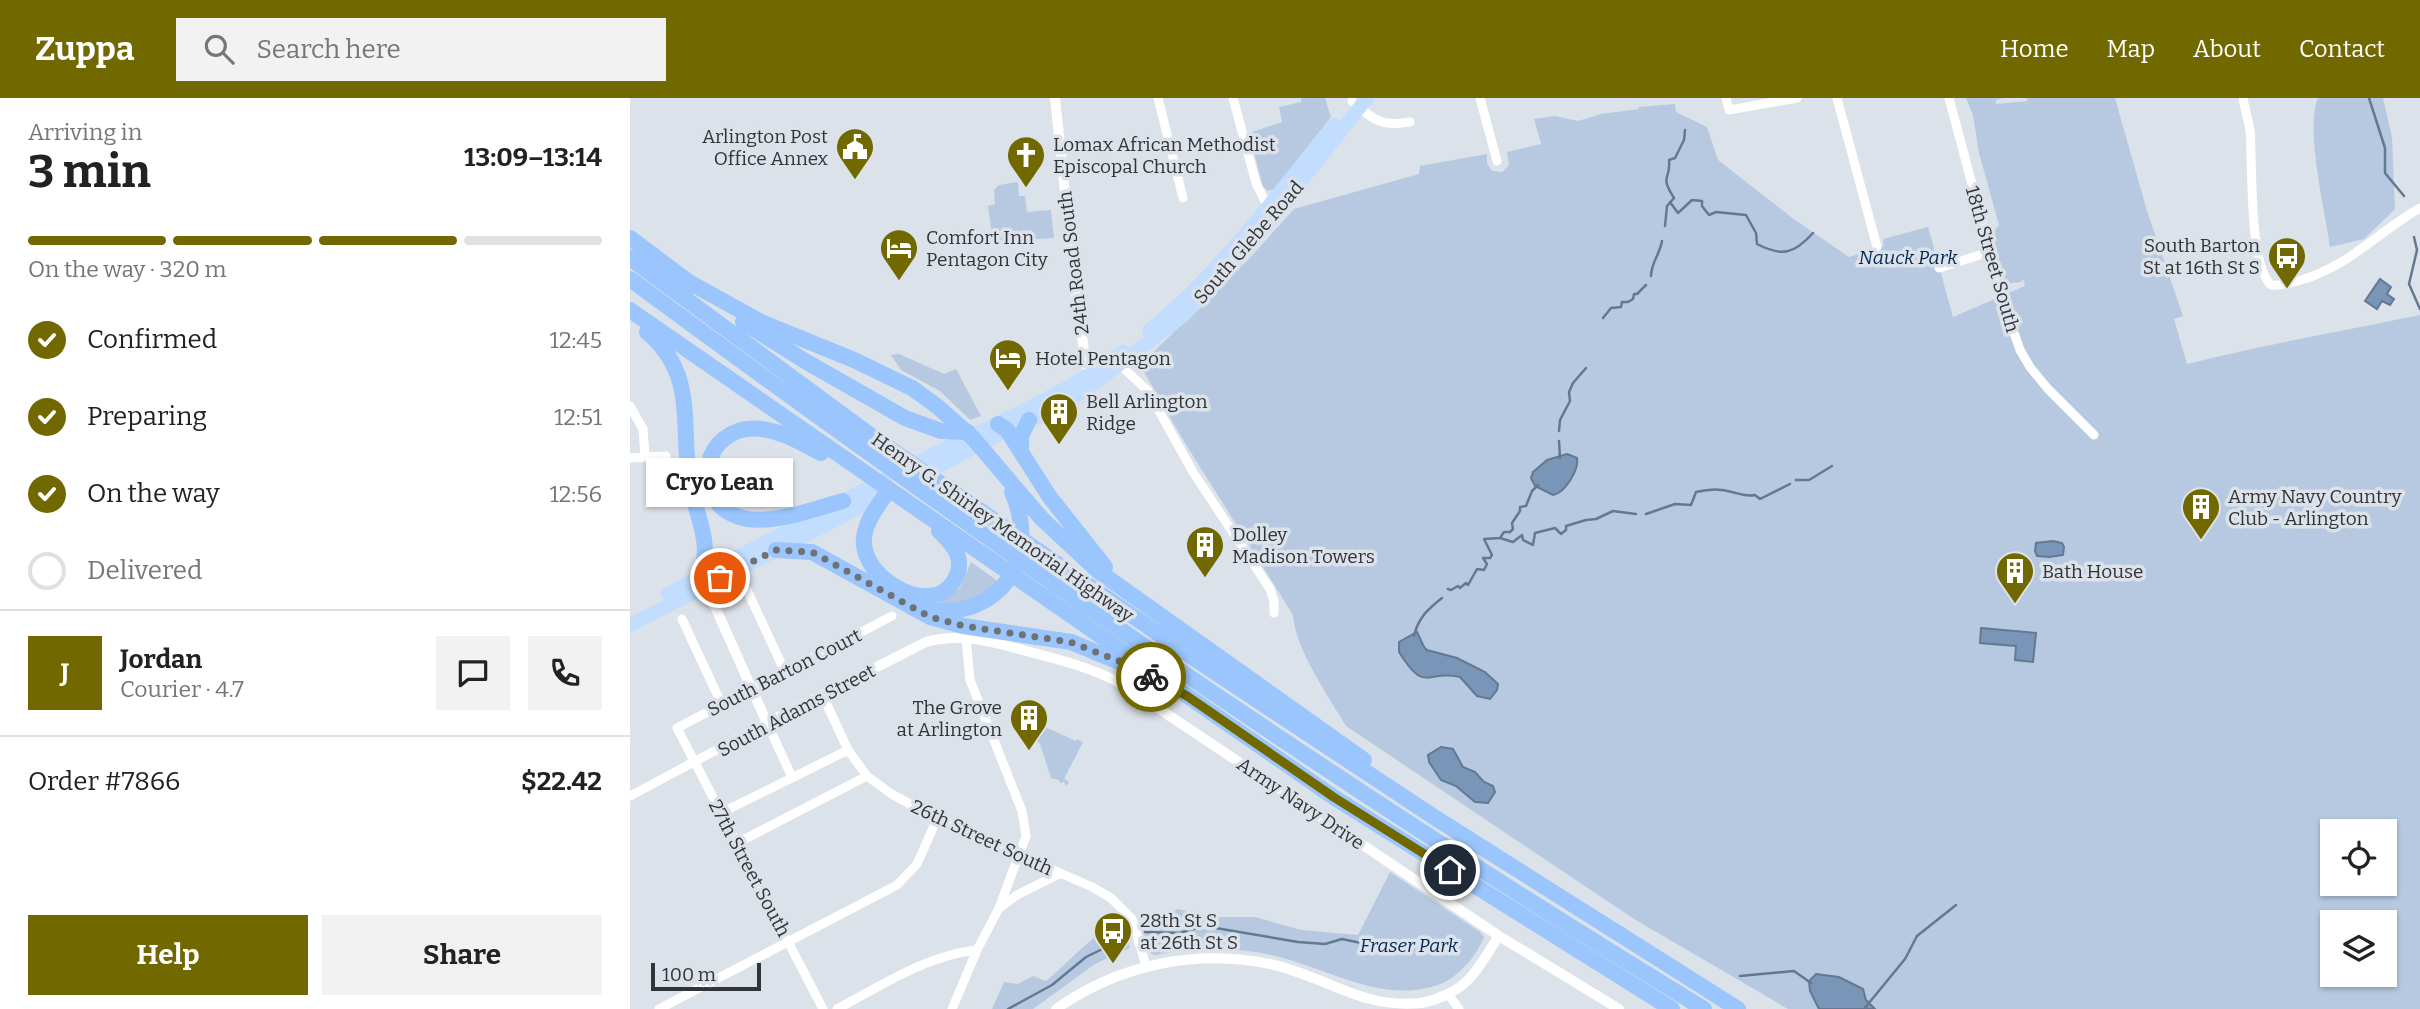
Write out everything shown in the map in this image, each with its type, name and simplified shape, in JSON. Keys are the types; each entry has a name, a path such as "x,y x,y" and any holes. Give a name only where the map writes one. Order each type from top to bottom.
{"highway":[{"path":"630,239 757,332 849,387 930,428 962,440 985,436"},
{"name":"Henry G. Shirley Memorial Highway","path":"630,258 1013,535 1322,744 1738,1009"},
{"path":"630,279 876,459 1011,553 1016,570 1198,683 1381,804 1704,1009"},
{"path":"687,281 763,323 854,360 912,388 973,438 1069,547 1126,593 1278,697 1396,783 1541,876 1582,912"},
{"path":"630,285 672,309"},
{"path":"634,313 644,330 660,343 670,358 682,386 689,479 706,542 704,581"},
{"name":"Henry G. Shirley Memorial Highway","path":"634,313 857,469 1016,570 1187,696 1335,798 1672,1009"},
{"path":"1022,455 1021,436 1029,421"},
{"path":"1002,427 1049,496 1100,561 1168,621"},
{"path":"843,501 763,520 733,514 719,506 712,497 708,485 709,460 723,439 734,432 761,429 775,432 857,469"},
{"path":"897,609 957,610 973,606 990,597 1003,585 1021,556 1023,538 1018,506 998,467"},
{"path":"886,494 871,516 865,532 864,545 868,559 877,571 900,588 915,595 936,596 954,580 958,558 947,539 915,508"},
{"path":"776,550 812,552 897,609 953,624 1070,642 1127,664 1187,696"}],"main road":[{"name":"South Glebe Road","path":"1002,427 1029,421 1059,407 1092,379 1184,315 1218,282 1359,101"},
{"name":"South Glebe Road","path":"630,625 843,501 962,440 985,436 1052,397 1092,379"},
{"name":"South Glebe Road","path":"630,614 776,550 886,494 962,440"}],"street":[{"name":"24th Road South","path":"1055,98 1069,243 1084,354 1092,379"},
{"path":"1158,98 1183,198"},
{"path":"1233,98 1256,183 1271,212"},
{"path":"1480,98 1497,161"},
{"path":"1726,98 1730,110 1797,98"},
{"path":"1838,98 1877,247"},
{"name":"18th Street South","path":"1949,98 2011,330 2020,350 2048,389 2094,435"},
{"path":"2243,98 2249,128 2255,232 2263,272 2271,285 2283,285 2304,279 2350,258 2420,208"},
{"path":"1359,101 1387,125 1410,121"},
{"path":"1939,268 1989,252"},
{"path":"1116,362 1148,391 1193,472 1270,589 1274,613"},
{"path":"630,406 643,429 645,456"},
{"path":"630,458 666,456"},
{"path":"704,581 792,777"},
{"path":"747,590 785,672"},
{"name":"South Barton Court","path":"677,728 785,672 897,609"},
{"path":"682,619 722,705"},
{"name":"South Adams Street","path":"630,796 926,642 944,637 966,638"},
{"path":"952,1009 977,950 999,908 1026,836 1022,811 970,680 966,638"},
{"name":"Army Navy Drive","path":"966,638 991,641 1079,665 1122,684 1499,936 1619,1009"},
{"name":"26th Street South","path":"823,696 848,750 867,776 890,793 937,818 1111,898 1132,919 1146,966"},
{"name":"27th Street South","path":"677,728 823,1009"},
{"path":"721,813 848,750"},
{"path":"737,843 867,776"},
{"path":"659,1009 897,885 917,864 937,818"},
{"path":"999,908 1017,895 1061,873"},
{"path":"1056,1009 1086,990 1146,966 1200,959 1249,961 1275,966 1306,975 1368,1006 1405,1006 1431,1001 1448,994 1468,980 1499,936"},
{"path":"836,1009 929,962 956,952 977,950"},
{"path":"1448,994 1459,1009"}],"green space":[{"path":"1301,98 1325,98 1331,117 1274,189 1268,191 1263,187 1249,133 1282,122 1279,107 1301,102"},
{"name":"Nauck Park","path":"1966,98 2003,98 1996,100 1996,104 2028,101 2026,98 2115,98 2147,211 2183,316 2174,319 2187,364 2420,315 2420,1009 1788,1009 1634,919 1346,726 1306,657 1293,615 1185,443 1140,365 1248,260 1294,209 1419,174 1420,166 1487,154 1487,163 1492,171 1502,172 1509,165 1507,152 1541,144 1534,119 1555,116 1578,121 1601,114 1639,109 1638,107 1675,104 1676,112 1707,127 1718,160 1795,220 1849,257 1884,246 1883,239 1928,227 1953,317 2025,286 2023,279 2021,282 2004,284 1991,235 1999,225 1979,153 1973,115"},
{"path":"2318,98 2383,98 2392,137 2395,209 2364,239 2330,247 2315,149 2315,112"},
{"path":"1018,182 1019,196 1025,196 1027,212 1051,210 1054,238 993,242 988,206 995,204 994,190 999,185"},
{"path":"899,354 944,374 956,369 981,416 970,420 940,391 901,370 891,355"},
{"path":"971,562 999,582 972,599 941,604 939,602 960,588"},
{"path":"1045,727 1083,742 1064,779 1069,782 1066,786 1064,782 1060,783 1059,780 1051,778 1040,744 1036,740 1041,733 1040,729"},
{"name":"Fraser Park","path":"1390,872 1484,937 1469,962 1447,981 1403,991 1381,989 1257,952 1213,949 1155,955 1150,953 1142,929 1178,909 1212,917 1255,917 1301,930 1358,935"},
{"path":"1107,929 1116,933 1124,930 1130,948 1095,964 1033,1009 992,1009 1004,982 1018,984 1033,976 1046,981"}],"shaded area":[{"path":"2380,279 2391,287 2387,294 2394,299 2390,305 2382,301 2377,309 2365,301"},
{"path":"1567,454 1577,458 1577,463 1562,490 1553,495 1535,486 1531,478 1533,472 1547,460"},
{"path":"2036,543 2062,543 2063,555 2037,556"},
{"path":"1981,628 2036,633 2033,662 2015,660 2016,646 1980,643"},
{"path":"1417,632 1427,650 1457,658 1485,672 1498,684 1490,699 1477,696 1460,677 1449,675 1427,678 1415,673 1399,652 1399,642"},
{"path":"1441,747 1453,749 1463,767 1475,772 1484,782 1493,786 1495,792 1488,803 1475,802 1456,786 1441,780 1429,762 1428,755"},
{"path":"1816,974 1839,977 1863,989 1866,1000 1875,1009 1819,1009 1810,991 1809,981"}],"waterway":[{"path":"2369,98 2385,148 2385,173 2404,196"},
{"path":"1665,226 1667,206 1674,198 1666,181 1669,160 1675,158 1684,140 1685,130"},
{"path":"1670,202 1678,213 1692,200 1702,201 1702,206 1709,215 1716,212 1746,215 1756,233 1757,244 1774,251 1794,249 1813,233"},
{"path":"2414,237 2417,250 2409,284 2420,309"},
{"path":"1651,276 1662,241"},
{"path":"1603,318 1611,308 1621,307 1622,302 1633,299 1634,294 1646,285"},
{"path":"1559,431 1560,420 1570,401 1569,392 1586,368"},
{"path":"1559,441 1560,458"},
{"path":"1796,480 1809,480 1832,466"},
{"path":"1646,514 1675,504 1691,505 1696,492 1700,491 1723,490 1755,495 1760,499 1790,484"},
{"path":"1448,589 1458,586 1460,588 1466,583 1468,585 1477,569 1484,570 1487,564 1483,558 1490,558 1492,555 1484,539 1500,538 1504,532 1510,532 1520,507 1526,506 1532,491 1538,485"},
{"path":"1500,538 1513,542 1522,535 1523,540 1533,545 1535,533 1555,528 1561,534 1566,530 1566,526 1596,519 1613,511 1636,514"},
{"path":"1414,636 1424,614 1442,598"},
{"path":"1864,1009 1905,959 1917,936 1956,905"},
{"path":"1145,932 1179,933 1204,926 1298,942 1325,944 1342,939 1361,943"},
{"path":"1008,1009 1052,985 1086,957 1125,938"},
{"path":"1740,976 1794,971 1811,983"}],"way so far":[{"path":"720,578 776,550 812,552 930,617 964,626 1070,642 1127,664 1151,677"}],"place":[{"name":"Arlington Post Office Annex","path":"855,181"},
{"name":"Lomax African Methodist Episcopal Church","path":"1026,189"},
{"name":"Comfort Inn Pentagon City","path":"899,282"},
{"name":"South Barton St at 16th St S","path":"2287,290"},
{"name":"Hotel Pentagon","path":"1008,392"},
{"name":"Bell Arlington Ridge","path":"1059,446"},
{"name":"Army Navy Country Club - Arlington","path":"2201,541"},
{"name":"Cryo Lean","path":"720,578"},
{"name":"Dolley Madison Towers","path":"1205,579"},
{"name":"Bath House","path":"2015,605"},
{"name":"The Grove at Arlington","path":"1029,752"},
{"name":"28th St S at 26th St S","path":"1113,965"}],"route":[{"path":"1151,677 1187,696 1335,798 1450,870"}]}
